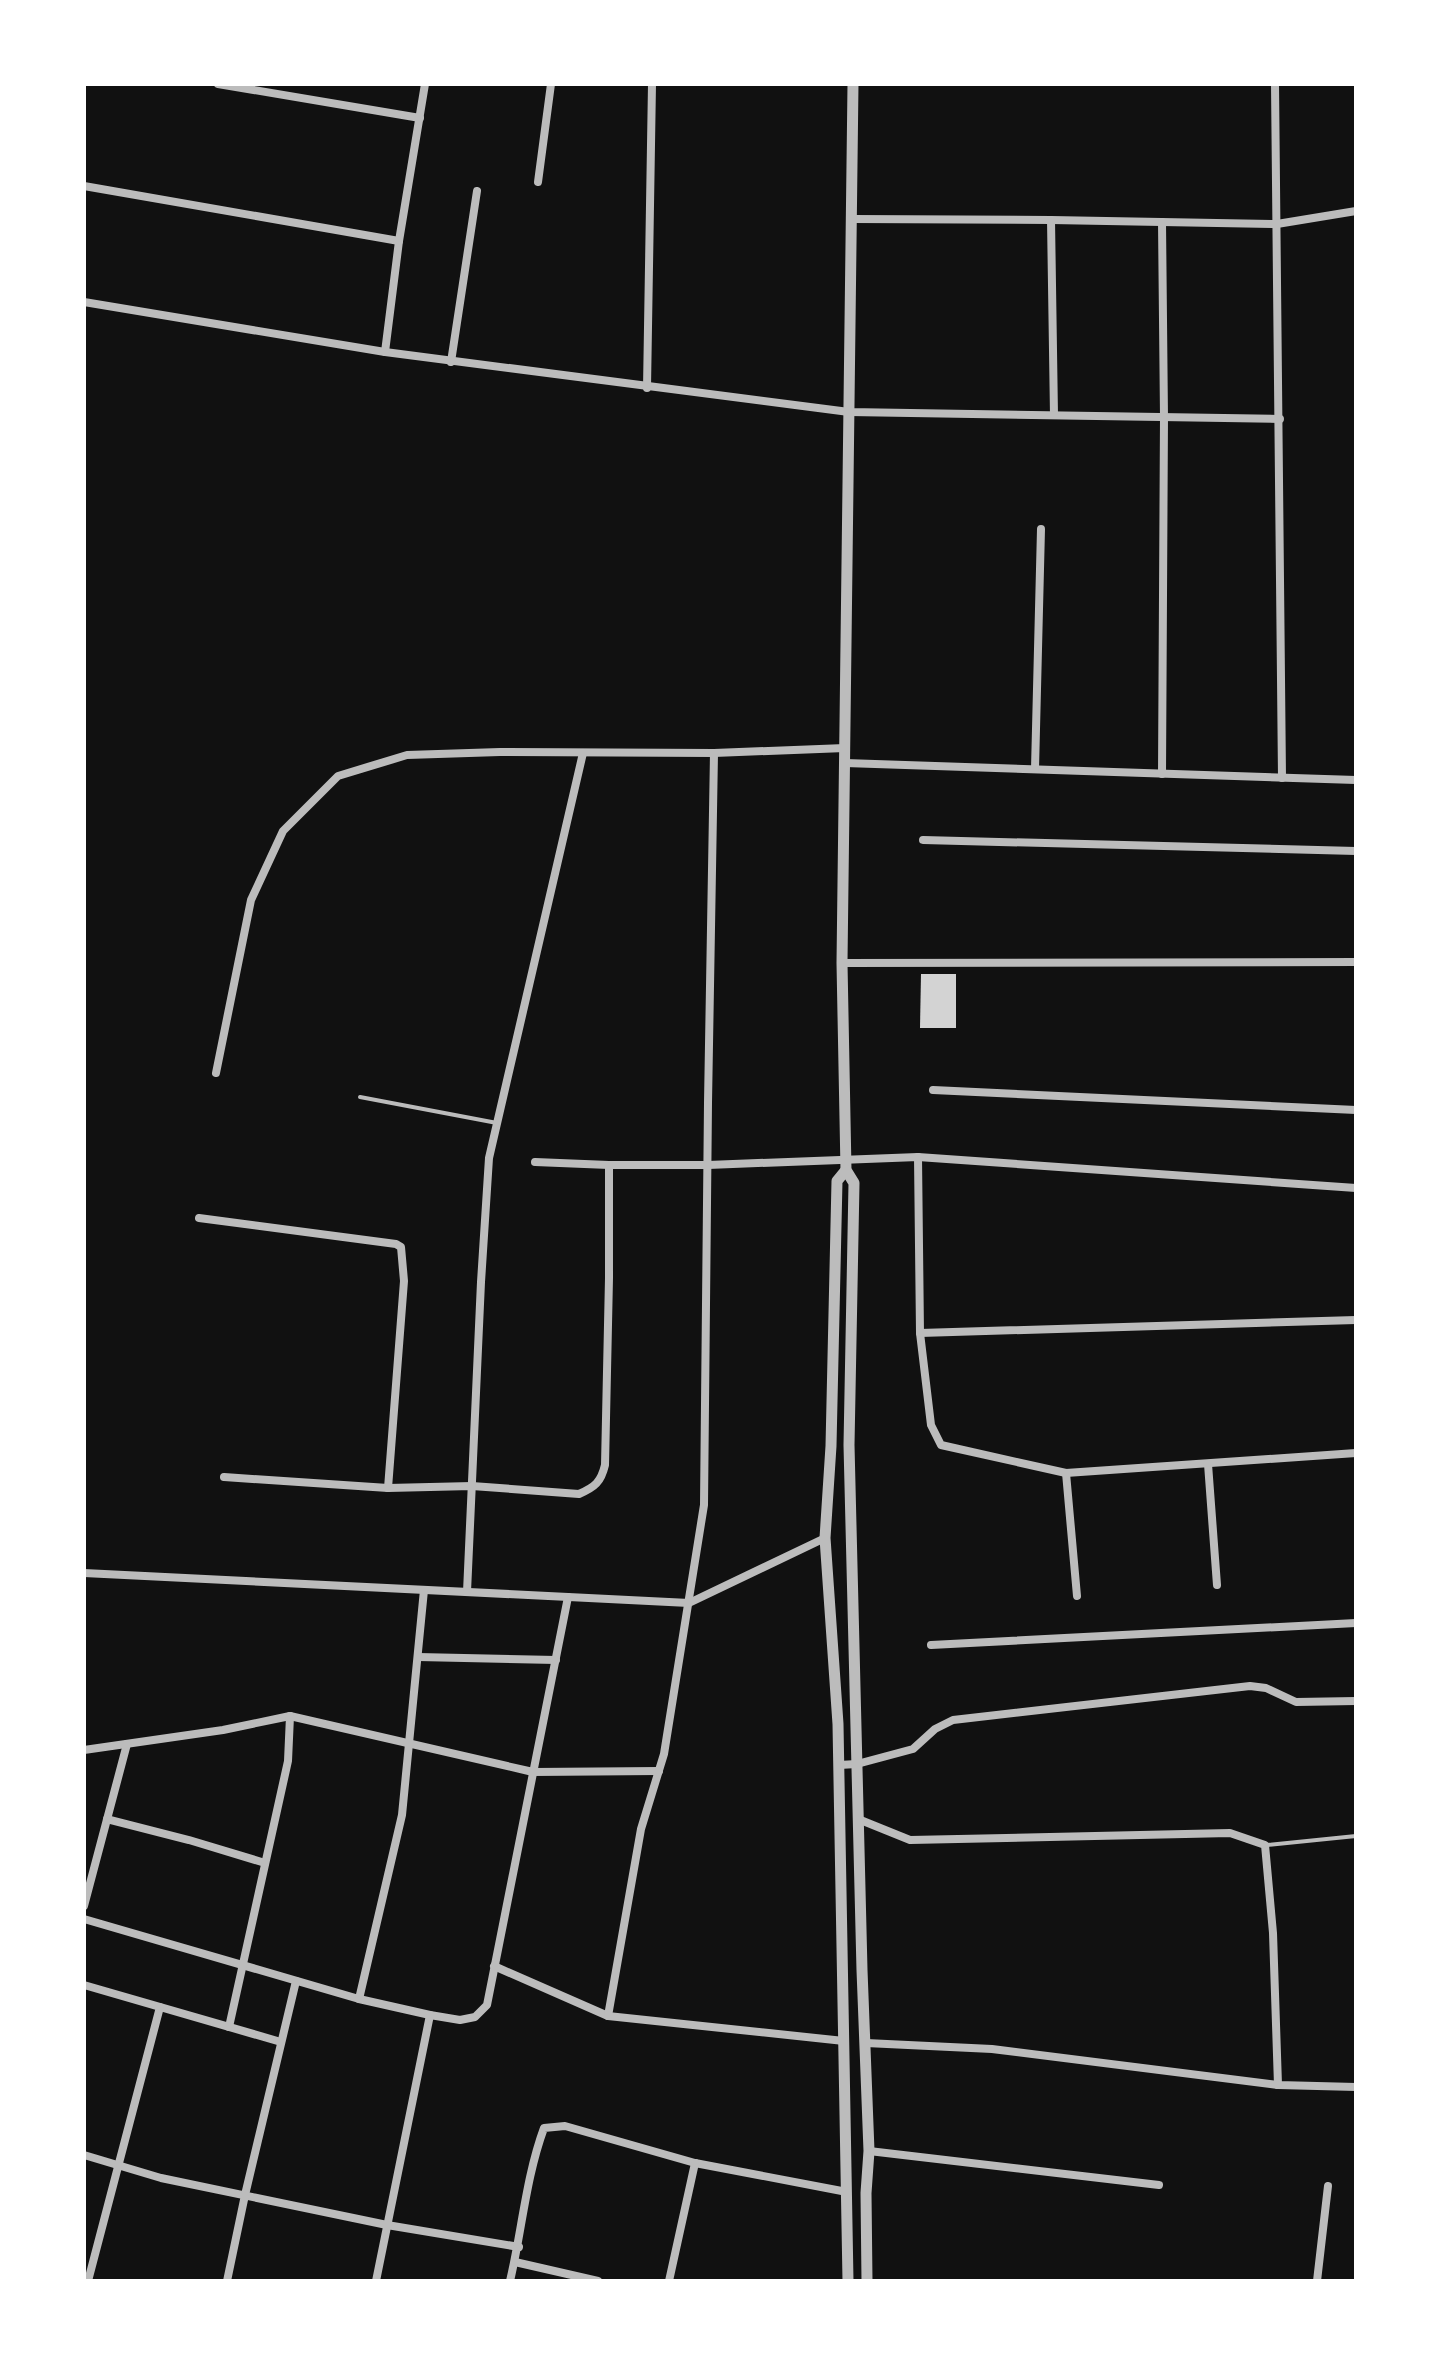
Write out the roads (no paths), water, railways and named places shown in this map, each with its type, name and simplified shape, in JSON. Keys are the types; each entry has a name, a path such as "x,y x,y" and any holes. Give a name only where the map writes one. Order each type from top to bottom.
{"street":[{"path":"218,84 420,118"},
{"path":"385,352 399,241 425,84"},
{"path":"538,182 551,84"},
{"path":"647,388 652,84"},
{"path":"853,84 842,963 846,1165 854,1183 849,1445 869,2151 867,2281"},
{"path":"1275,84 1282,778"},
{"path":"84,186 399,241"},
{"path":"451,362 477,191"},
{"path":"852,219 1277,224 1356,211"},
{"path":"1051,220 1054,415"},
{"path":"1162,222 1162,774"},
{"path":"84,302 451,362 849,412 1280,419"},
{"path":"1035,769 1041,529"},
{"path":"216,1073 251,900 283,831 338,776 407,755 714,753 845,748"},
{"path":"467,1592 489,1158 583,753"},
{"path":"608,2016 641,1829 664,1754 704,1505 714,753"},
{"path":"845,763 1356,780"},
{"path":"923,840 1356,851"},
{"path":"842,963 1356,962"},
{"path":"933,1090 1356,1110"},
{"path":"918,1157 920,1333 931,1425 941,1445 1066,1473 1356,1453"},
{"path":"535,1162 846,1165 918,1157 1356,1188"},
{"path":"224,1477 388,1488 472,1486 579,1494 593,1488 602,1480 605,1465 609,1165"},
{"path":"846,1165 837,1181 831,1446 825,1538 839,1765 848,2281"},
{"path":"199,1218 401,1247 404,1281 388,1488"},
{"path":"920,1333 1356,1320"},
{"path":"1208,1464 1217,1585"},
{"path":"1066,1473 1077,1596"},
{"path":"84,1573 689,1603 825,1538"},
{"path":"359,1999 402,1815 424,1590"},
{"path":"84,1919 359,1999 460,2020 475,2017 487,2005 568,1597"},
{"path":"931,1645 1356,1623"},
{"path":"418,1657 556,1660"},
{"path":"839,1765 857,1764 913,1749 935,1729 953,1720 1250,1686 1266,1688 1296,1702 1356,1701"},
{"path":"84,1750 223,1730 290,1716 533,1772 659,1771"},
{"path":"229,2027 288,1761 290,1716"},
{"path":"84,1906 127,1744"},
{"path":"107,1819 265,1863"},
{"path":"858,1819 910,1840 1230,1833 1265,1845 1273,1933 1278,2085"},
{"path":"494,1966 608,2016 844,2041"},
{"path":"227,2281 296,1981"},
{"path":"84,1985 281,2042"},
{"path":"88,2281 160,2007"},
{"path":"376,2281 430,2015"},
{"path":"866,2043 992,2049 1278,2085 1356,2087"},
{"path":"510,2281 536,2150 544,2128 565,2126 695,2163 847,2192"},
{"path":"869,2151 1159,2185"},
{"path":"84,2155 161,2178 387,2225 519,2247"},
{"path":"669,2281 695,2163"},
{"path":"1317,2281 1328,2186"},
{"path":"515,2262 598,2281"}],"lane":[{"path":"360,1097 497,1123"},
{"path":"1265,1845 1356,1836"}]}
